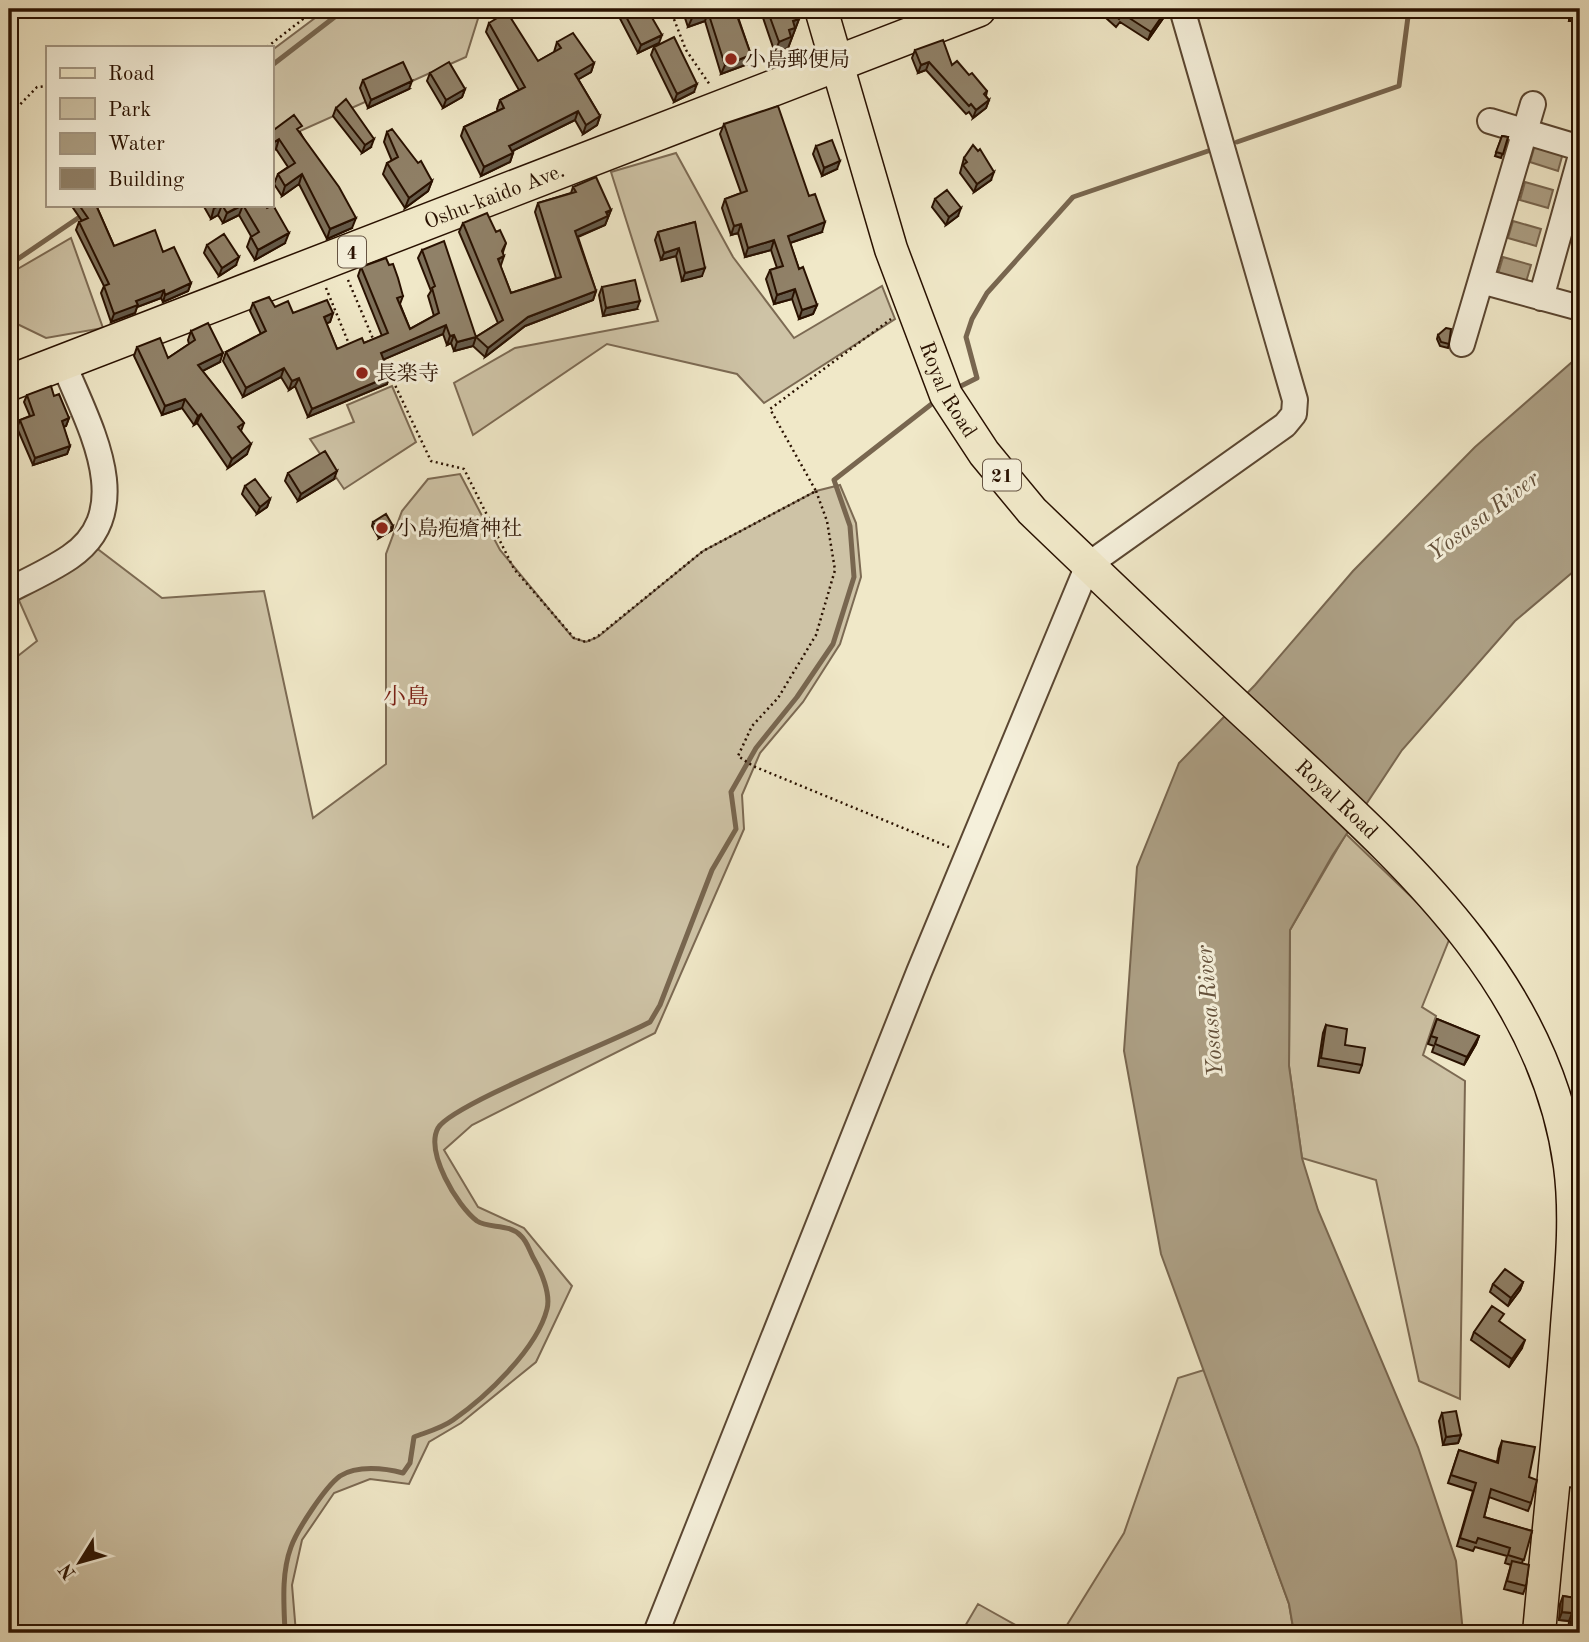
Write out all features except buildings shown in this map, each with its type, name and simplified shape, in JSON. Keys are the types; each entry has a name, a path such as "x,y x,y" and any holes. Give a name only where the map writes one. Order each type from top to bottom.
{"highway":[{"name":"Oshu-kaido Ave.","path":"9,383 328,262 836,61 978,9"}],"main road":[{"name":"Royal Road","path":"821,9 891,249 946,395 984,453 1032,511 1372,832 1445,907 1478,948 1528,1031 1550,1083 1563,1128 1570,1169 1576,1238 1567,1474 1539,1633"}],"street":[{"path":"656,1633 968,855 1088,565 1285,425 1294,414 1295,400 1182,9"},
{"path":"1462,344 1533,104"},
{"path":"1490,121 1580,148"},
{"path":"1541,298 1580,159"},
{"path":"1481,281 1580,308"},
{"path":"9,590 72,556 90,538 102,513 107,486 101,458 63,362"}],"path":[{"path":"268,46 316,9"},
{"path":"670,9 686,50 712,88"},
{"path":"9,117 37,87 46,86"},
{"path":"328,262 349,344"},
{"path":"328,262 378,349"},
{"path":"911,303 770,409 816,491 827,522 835,570 816,635 778,698 752,726 738,756 752,766 968,855"},
{"path":"384,361 431,461 464,469 514,569 573,638 586,642 597,637 703,551 816,491"}],"green space":[{"path":"327,9 481,9 466,57 273,143 273,50"},
{"path":"676,153 733,257 794,338 882,286 895,319 764,403 737,374 607,344 473,435 454,383 515,348 658,321 611,172"},
{"path":"71,238 103,328 46,338 9,320 9,274"},
{"path":"392,386 416,442 344,489 310,439 354,422 347,405"},
{"path":"460,474 500,550 573,638 586,642 598,637 703,551 816,491 840,485 856,523 861,577 840,644 803,702 760,753 742,795 744,829 655,1033 472,1125 444,1150 478,1207 524,1228 572,1286 536,1362 461,1423 429,1442 409,1484 370,1479 334,1493 302,1540 292,1585 296,1633 9,1633 9,663 37,641 17,596 95,547 162,598 264,591 313,818 386,764 386,554 402,511 428,479"},
{"path":"1346,834 1451,935 1422,1007 1436,1016 1423,1055 1465,1081 1460,1399 1419,1381 1376,1180 1302,1158 1289,1066 1290,930"},
{"path":"1204,1370 1289,1604 1294,1633 1062,1633 1124,1533 1178,1378"},
{"path":"978,1604 1030,1633 961,1633"}],"water":[{"path":"1535,145 1563,153 1558,171 1530,162"},
{"path":"1525,182 1553,190 1548,208 1520,200"},
{"path":"1513,221 1541,229 1536,246 1508,238"},
{"path":"1503,257 1531,265 1526,282 1498,274"},
{"name":"Yosasa River","path":"1580,355 1580,566 1515,621 1402,750 1332,856 1290,930 1289,1066 1302,1158 1318,1210 1418,1447 1456,1561 1463,1633 1294,1633 1289,1604 1161,1254 1124,1051 1137,867 1179,763 1255,685 1353,571 1475,447"}],"waterway":[{"path":"273,64 345,9"},
{"path":"1237,142 1399,86 1409,9"},
{"path":"955,389 977,378 966,337 972,319 987,293 1073,197 1211,150"},
{"path":"9,265 84,214"},
{"path":"285,1633 284,1590 288,1557 299,1530 327,1489 340,1476 354,1470 380,1469 403,1473 410,1463 414,1437 449,1423 495,1385 533,1340 547,1309 545,1283 523,1238 511,1229 477,1221 452,1191 436,1151 435,1138 438,1128 450,1117 501,1089 650,1022 660,1005 712,870 736,829 731,792 756,748 797,697 833,644 854,577 850,526 834,480 938,399"}],"place":[{"name":"小島郵便局","path":"731,59"},
{"name":"長楽寺","path":"362,373"},
{"name":"小島疱瘡神社","path":"382,528"}],"district":[{"name":"小島","path":"406,696"}]}
